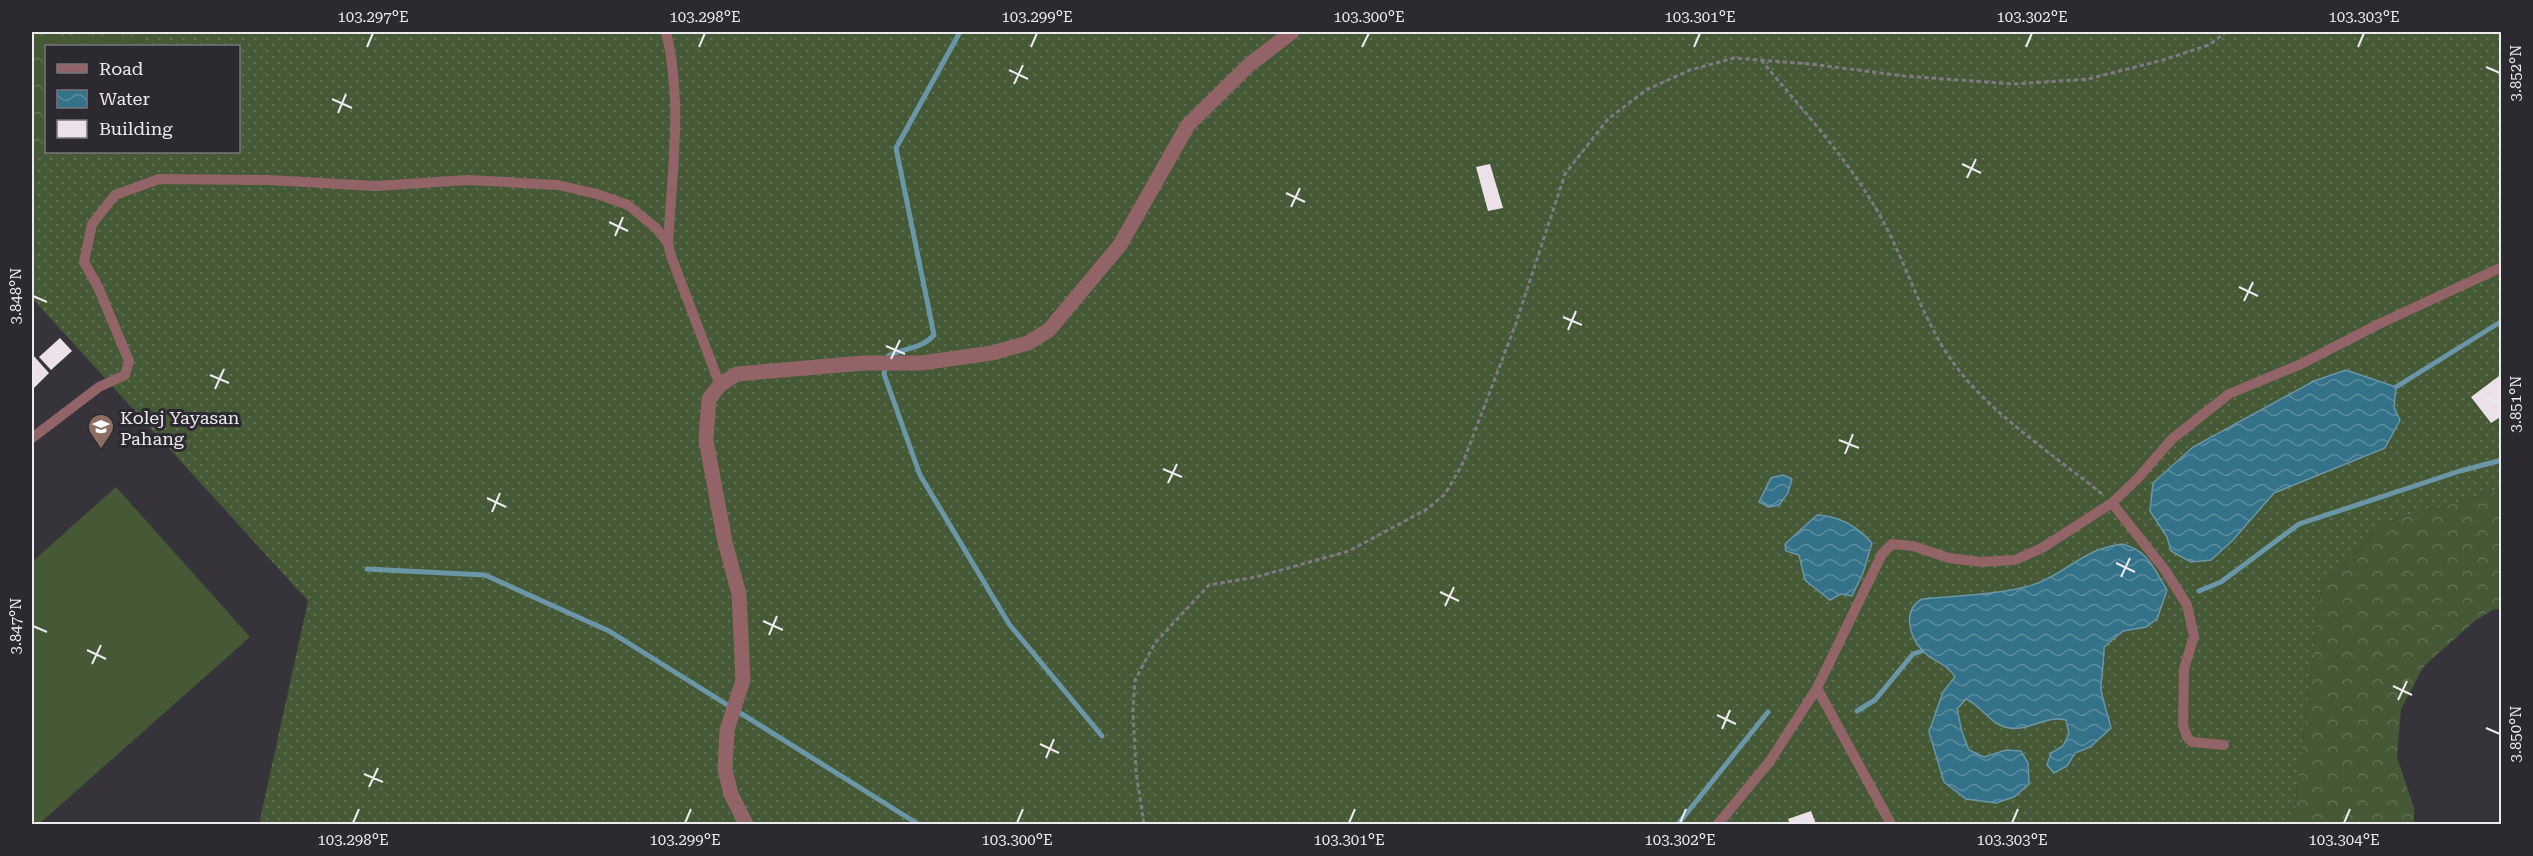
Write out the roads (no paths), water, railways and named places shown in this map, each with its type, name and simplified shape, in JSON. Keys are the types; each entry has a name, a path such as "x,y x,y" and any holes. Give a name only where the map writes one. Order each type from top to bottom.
{"street":[{"path":"746,825 731,794 725,770 727,730 743,680 739,594 725,542 706,440 709,399 720,385 737,374 864,363 921,363 992,353 1028,343 1049,330 1120,245 1188,125 1250,64 1292,32"}],"lane":[{"path":"666,32 673,78 675,114 668,243 720,385"},
{"path":"32,438 99,387 125,375 129,361 98,287 84,262 92,224 115,195 159,179 269,180 376,186 468,180 558,186 597,194 628,205 657,228 668,243"},
{"path":"1719,825 1781,746 1818,688 1882,554 1892,544 1912,546 1949,558 1981,562 2015,560 2059,538 2112,503 2138,478 2172,439 2229,394 2301,364 2381,323 2502,267"},
{"path":"2112,503 2165,570 2187,605 2194,636 2184,669 2183,725 2187,737 2192,742 2224,745"},
{"path":"1818,688 1891,825"}],"water":[{"path":"2346,370 2396,387 2394,407 2400,420 2385,448 2274,493 2233,540 2211,560 2191,562 2171,551 2167,537 2150,511 2153,483 2193,447 2314,381"},
{"path":"1783,475 1792,479 1788,493 1779,505 1769,507 1759,502 1771,478"},
{"path":"1817,515 1833,517 1847,523 1872,543 1863,573 1852,596 1841,594 1830,600 1805,580 1799,555 1786,551 1785,544"},
{"path":"2122,544 2138,551 2149,561 2167,590 2157,619 2146,627 2123,631 2104,647 2101,689 2111,728 2090,747 2075,753 2067,766 2054,773 2047,765 2051,753 2063,746 2069,734 2066,720 2051,720 2024,727 2009,728 1991,719 1966,699 1957,709 1969,750 1984,757 2006,750 2021,751 2028,763 2029,784 2014,797 1996,803 1966,799 1944,782 1929,732 1943,692 1955,677 1952,672 1927,655 1914,639 1910,624 1912,610 1922,599 2026,587 2049,578 2097,550"}],"waterway":[{"path":"960,32 896,148 934,335 918,346 888,356 884,374 920,475 1009,624 1102,736"},
{"path":"2396,387 2502,321"},
{"path":"2199,591 2221,582 2299,524 2460,471 2502,460"},
{"path":"367,569 485,575 609,631 918,824"},
{"path":"1857,711 1875,700 1913,654 1922,651"},
{"path":"1678,824 1768,712"}],"place":[{"name":"Kolej Yayasan Pahang","path":"101,450"}]}
